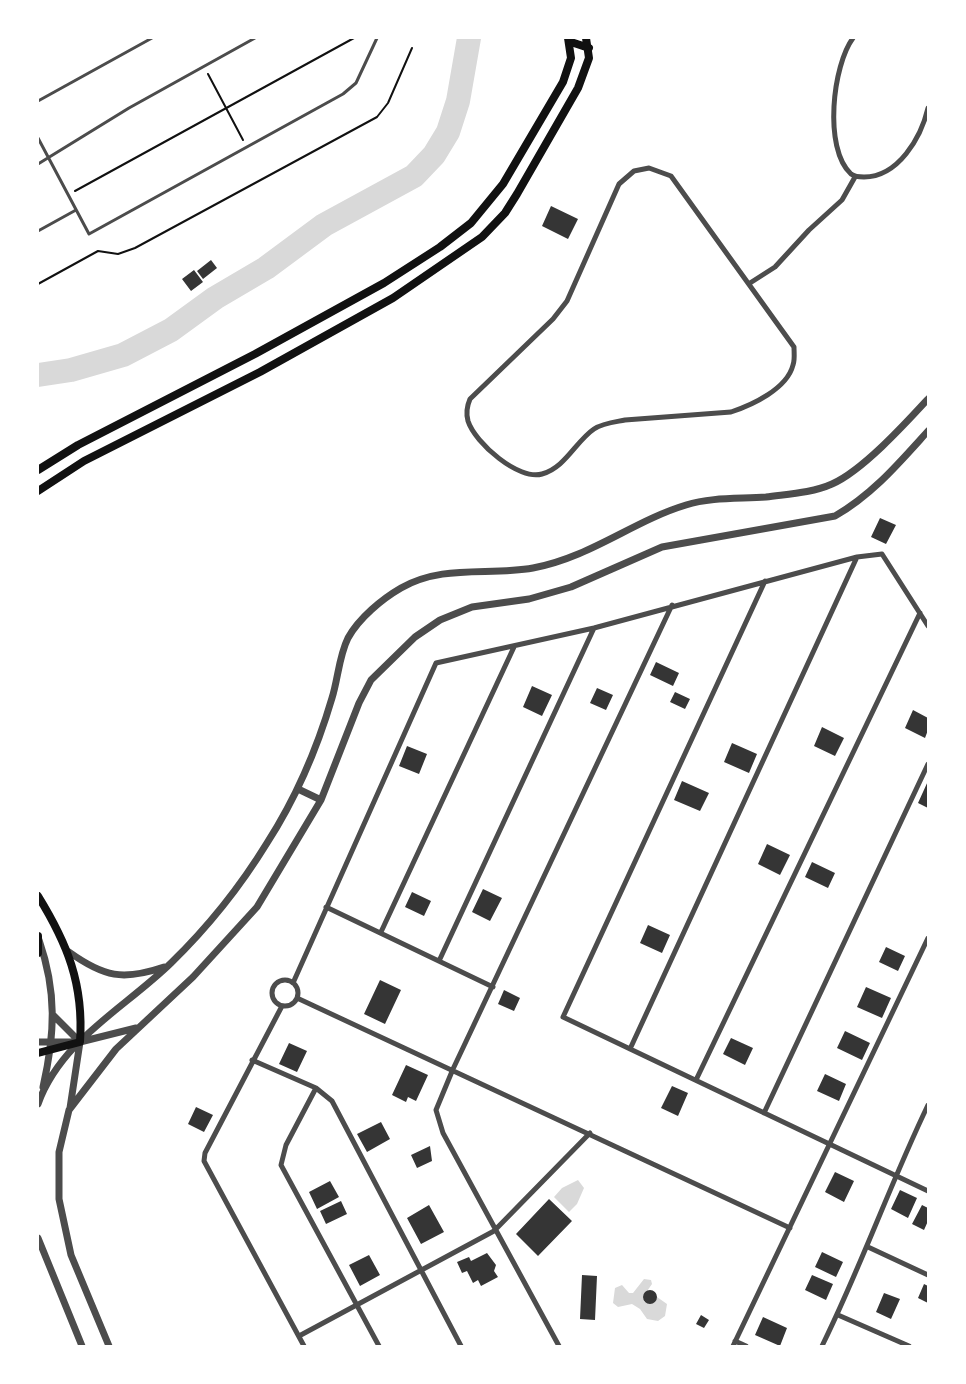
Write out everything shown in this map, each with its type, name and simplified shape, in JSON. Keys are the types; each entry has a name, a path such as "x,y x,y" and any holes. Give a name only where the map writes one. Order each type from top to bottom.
{"main road":[{"path":"38,491 84,461 260,372 393,298 482,237 505,213 539,158 582,80 588,64 589,48 586,38"},
{"path":"38,470 78,445 255,354 384,283 441,247 471,223 498,191 558,91 570,64 571,39 589,48"},
{"path":"38,896 69,952 81,1009 80,1042 51,1045 38,1053"},
{"path":"38,938 38,953"}],"street":[{"path":"853,38 847,46 839,72 834,124 836,143 849,173 855,177 876,177 902,160 926,117 928,108"},
{"path":"649,168 671,176 750,283 794,347 794,364 789,376 780,386 744,408 731,412 609,423 594,429 558,465 543,474 531,475 515,471 502,460 476,436 468,421 467,409 470,399 554,319 567,301 619,184 634,171 649,168"},
{"path":"750,283 775,267 797,242 842,200 855,177"},
{"path":"42,1092 80,1042 169,965 237,888 274,833 298,789 332,697 348,639 379,603 401,588 426,576 460,571 499,572 534,568 565,559 600,546 688,504 797,493 833,484 892,437 928,399"},
{"path":"69,1110 101,1066 138,1027 193,977 257,907 321,800 359,703 371,680 415,637 440,620 472,607 529,598 571,587 662,547 835,516 858,502 885,479 928,431"},
{"path":"293,983 436,663 594,627 857,557 882,554 928,626"},
{"path":"630,1049 857,557"},
{"path":"765,580 562,1017 928,1191"},
{"path":"559,1347 443,1133 436,1110 453,1069 494,987 672,605"},
{"path":"696,1080 920,613"},
{"path":"439,961 594,627"},
{"path":"381,932 514,647"},
{"path":"764,1113 928,764"},
{"path":"298,789 321,800"},
{"path":"326,907 494,987"},
{"path":"38,938 51,979 53,1015 51,1045 38,1104"},
{"path":"746,1347 734,1344 928,938"},
{"path":"69,952 98,971 114,975 132,976 169,965"},
{"path":"281,981 293,983 298,990 297,998 292,1004 282,1006 275,1001 273,990 281,981"},
{"path":"297,998 790,1228"},
{"path":"282,1006 205,1153 204,1161 304,1347"},
{"path":"53,1015 80,1042"},
{"path":"80,1042 138,1027"},
{"path":"38,1042 51,1045"},
{"path":"80,1042 69,1110 59,1152 57,1174 62,1217 82,1287 109,1347"},
{"path":"252,1060 316,1088 332,1101 460,1347"},
{"path":"316,1088 286,1145 281,1165 379,1347"},
{"path":"822,1347 868,1247 895,1175 928,1105"},
{"path":"299,1336 494,1230 590,1133"},
{"path":"38,1238 82,1347"},
{"path":"868,1247 928,1275"},
{"path":"838,1315 909,1347"}],"lane":[{"path":"38,101 152,38"},
{"path":"38,164 129,108 255,38"},
{"path":"38,138 89,234 343,94 356,83 376,38"},
{"path":"38,231 76,210"}],"path":[{"path":"68,195 354,38"},
{"path":"38,284 98,251 118,254 135,248 377,117 388,103 412,48"},
{"path":"204,66 247,147"},
{"path":"89,234 98,251"}],"shaded area":[{"path":"578,1180 584,1188 577,1204 569,1212 554,1197 562,1188"},
{"path":"644,1279 651,1280 652,1284 643,1297 644,1302 654,1303 657,1297 667,1304 665,1316 658,1321 647,1319 640,1309 632,1304 618,1307 613,1303 615,1288 622,1285 629,1293 633,1293"}],"building":[{"path":"551,206 578,219 568,239 542,226"},
{"path":"211,260 217,268 203,279 197,271"},
{"path":"194,270 203,282 191,291 182,279"},
{"path":"880,518 896,525 886,544 871,537"},
{"path":"656,662 679,673 673,686 650,675"},
{"path":"532,686 552,695 542,716 523,707"},
{"path":"597,688 613,695 606,710 590,703"},
{"path":"675,692 690,699 685,709 670,702"},
{"path":"913,710 928,718 925,738 905,728"},
{"path":"822,727 844,738 835,756 814,746"},
{"path":"732,743 757,754 749,773 724,762"},
{"path":"407,746 427,754 419,774 399,766"},
{"path":"682,781 709,793 700,811 674,800"},
{"path":"928,781 928,808 918,803"},
{"path":"767,844 790,855 780,875 758,864"},
{"path":"812,862 835,873 828,888 805,877"},
{"path":"483,889 502,898 490,921 472,912"},
{"path":"412,892 431,901 424,916 405,907"},
{"path":"648,925 670,935 662,953 640,943"},
{"path":"886,947 905,956 898,971 879,962"},
{"path":"380,980 401,990 385,1024 364,1014"},
{"path":"866,987 891,998 882,1018 857,1007"},
{"path":"504,990 520,998 514,1011 498,1004"},
{"path":"845,1031 870,1043 862,1060 837,1048"},
{"path":"731,1038 753,1048 745,1065 723,1054"},
{"path":"289,1043 307,1051 297,1072 279,1064"},
{"path":"406,1065 428,1075 416,1101 408,1097 406,1102 392,1095"},
{"path":"825,1074 846,1084 839,1101 817,1091"},
{"path":"672,1086 688,1093 678,1116 661,1108"},
{"path":"196,1107 213,1115 204,1132 188,1124"},
{"path":"381,1122 390,1139 367,1152 357,1134"},
{"path":"430,1146 432,1161 417,1168 411,1155"},
{"path":"835,1172 854,1181 844,1202 825,1192"},
{"path":"330,1181 339,1197 317,1209 309,1192"},
{"path":"900,1190 917,1198 908,1218 891,1209"},
{"path":"549,1199 572,1221 538,1256 516,1234"},
{"path":"341,1201 347,1214 326,1224 320,1211"},
{"path":"429,1205 444,1232 421,1244 407,1218"},
{"path":"922,1205 928,1208 928,1221 924,1230 912,1224"},
{"path":"822,1252 843,1262 836,1277 815,1267"},
{"path":"487,1253 496,1265 494,1271 498,1277 481,1286 478,1280 473,1283 467,1271 462,1273 457,1262 469,1257 471,1261"},
{"path":"369,1255 380,1275 360,1286 349,1265"},
{"path":"582,1275 597,1276 595,1320 580,1319"},
{"path":"812,1275 833,1284 826,1300 805,1290"},
{"path":"924,1284 928,1286 928,1303 918,1298"},
{"path":"650,1290 655,1292 657,1297 655,1302 650,1304 645,1302 643,1297 645,1292"},
{"path":"884,1293 900,1299 891,1319 876,1312"},
{"path":"701,1315 709,1320 704,1328 696,1324"},
{"path":"763,1317 787,1328 780,1346 755,1335"}],"waterway":[{"path":"38,375 71,370 123,355 171,330 215,298 266,268 324,225 414,176 434,155 448,132 458,101 469,38"}]}
